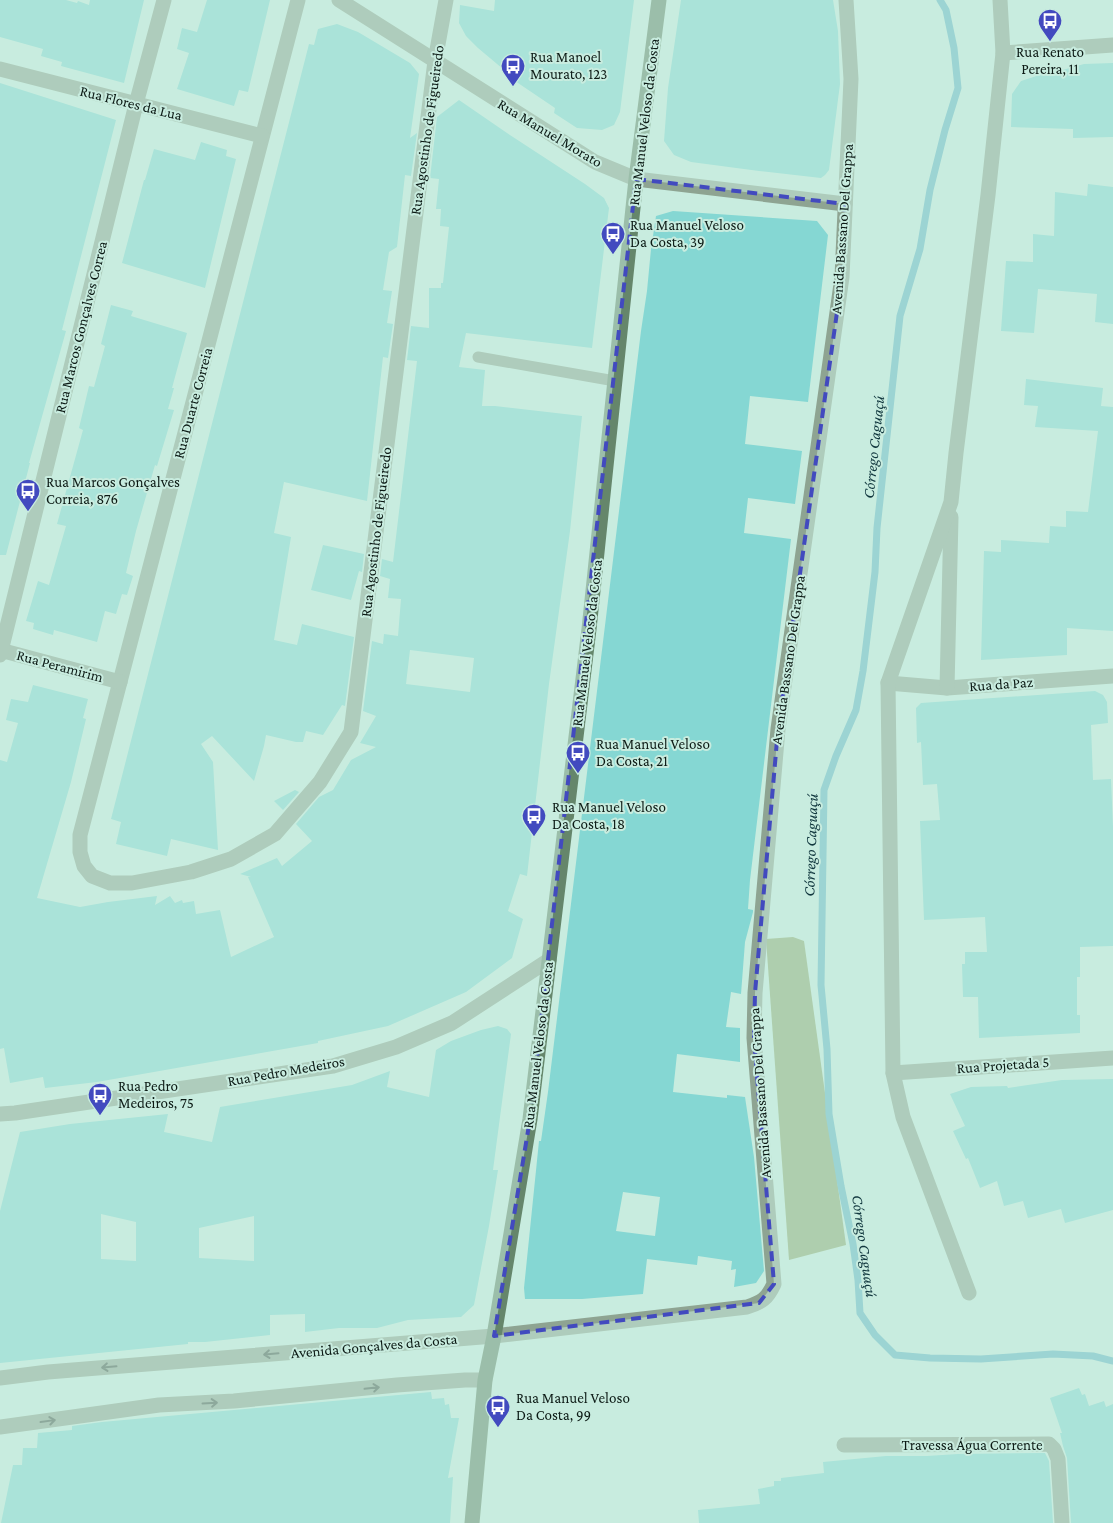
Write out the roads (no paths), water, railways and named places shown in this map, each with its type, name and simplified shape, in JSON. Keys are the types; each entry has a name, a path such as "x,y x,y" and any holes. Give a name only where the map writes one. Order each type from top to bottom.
{"main road":[{"name":"Rua Manuel Veloso da Costa","path":"472,1523 485,1380 530,1119 589,629 636,179 659,0"}],"street":[{"name":"Rua Marcos Gonçalves Correa","path":"0,652 136,104 164,0"},
{"name":"Rua Duarte Correia","path":"84,866 80,852 80,835 298,0"},
{"name":"Rua Manuel Morato","path":"339,0 595,162 636,179 845,204"},
{"name":"Rua Agostinho de Figueiredo","path":"84,866 92,876 110,883 132,883 191,872 232,859 275,834 320,782 351,732 435,62 446,0"},
{"name":"Avenida Bassano Del Grappa","path":"746,1307 759,1303 769,1295 774,1284 754,1038 754,993 778,729 842,278 851,79 846,0"},
{"path":"947,688 951,502 1003,53 1000,0"},
{"path":"1003,53 1113,46"},
{"name":"Rua Flores da Lua","path":"0,69 262,136"},
{"path":"951,502 888,683 893,1073 903,1117 969,1293"},
{"name":"Rua Peramirim","path":"0,652 120,682"},
{"name":"Rua da Paz","path":"888,683 947,688 1113,676"},
{"name":"Rua Pedro Medeiros","path":"0,1114 16,1114 333,1066 396,1046 452,1023 549,960"},
{"name":"Rua Projetada 5","path":"893,1073 1113,1058"},
{"name":"Avenida Gonçalves da Costa","path":"0,1378 48,1372 494,1336 746,1307"},
{"path":"0,1427 159,1405 234,1401 397,1385 485,1380"},
{"name":"Travessa Água Corrente","path":"844,1444 1049,1444 1054,1449 1058,1460 1062,1523"}],"lane":[{"path":"478,357 615,380"}],"waterway":[{"name":"Córrego Caguaçú","path":"940,0 946,10 954,48 958,88 930,190 920,249 900,316 877,528 875,572 863,671 856,710 824,790 821,985 827,1049 829,1114 853,1244 860,1313 875,1335 895,1355 981,1359 1053,1354 1093,1356 1113,1361"}],"place":[{"name":"Rua Renato Pereira, 11","path":"1050,42"},
{"name":"Rua Manoel Mourato, 123","path":"513,87"},
{"name":"Rua Manuel Veloso Da Costa, 39","path":"613,255"},
{"name":"Rua Marcos Gonçalves Correia, 876","path":"28,512"},
{"name":"Rua Manuel Veloso Da Costa, 21","path":"578,774"},
{"name":"Rua Manuel Veloso Da Costa, 18","path":"534,837"},
{"name":"Rua Pedro Medeiros, 75","path":"100,1116"},
{"name":"Rua Manuel Veloso Da Costa, 99","path":"498,1428"}]}
